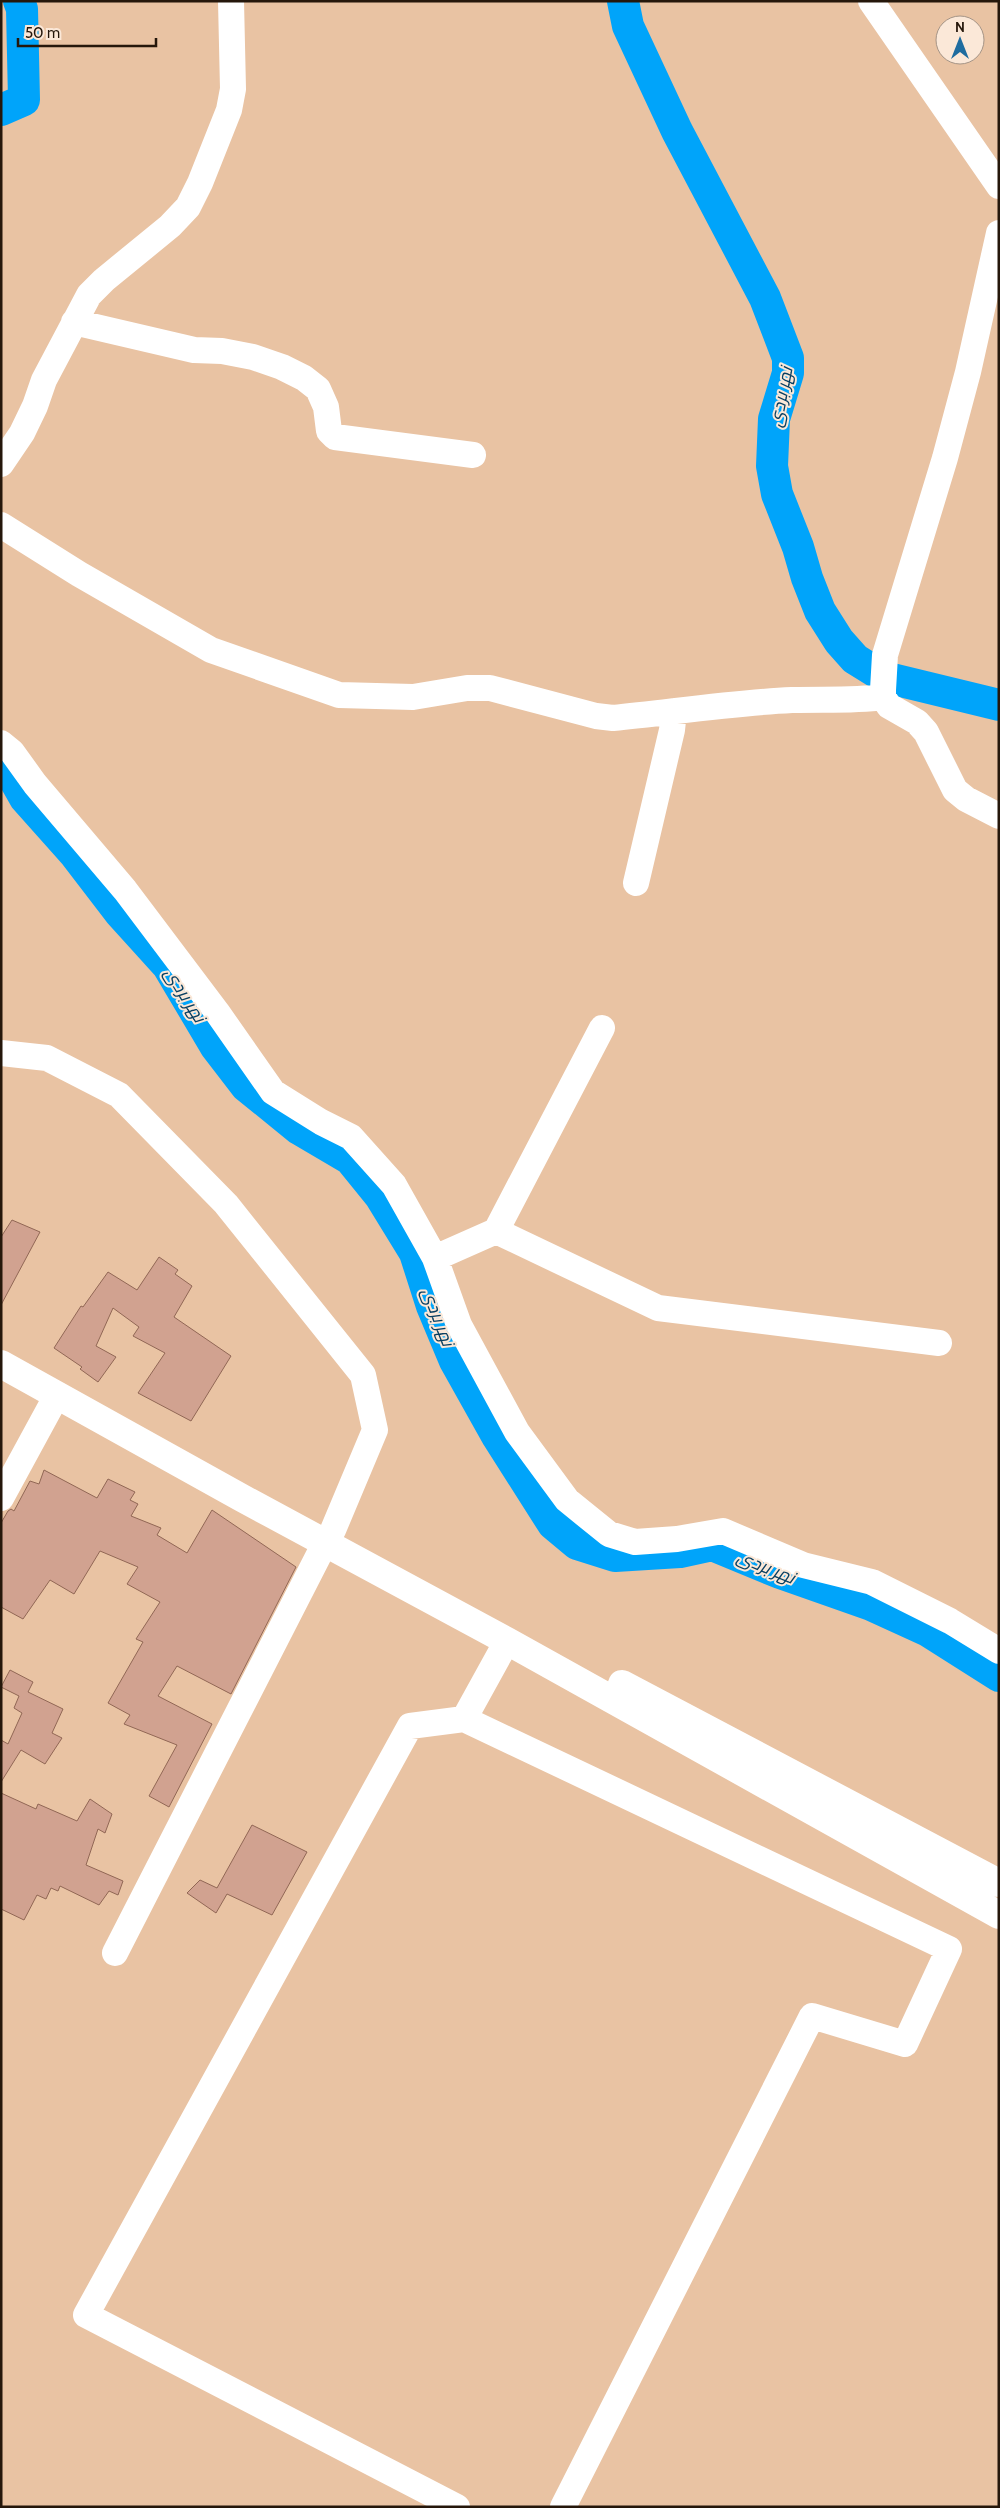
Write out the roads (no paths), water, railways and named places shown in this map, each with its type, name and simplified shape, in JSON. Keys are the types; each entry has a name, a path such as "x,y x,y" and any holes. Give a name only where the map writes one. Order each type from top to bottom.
{"main road":[{"path":"1,1344 246,1484 329,1536 507,1641 999,1914"},
{"path":"1,1364 57,1395 999,1883"}],"street":[{"path":"1,464 22,433 35,406 44,380 89,295 104,280 170,226 188,206 200,183 229,110 233,89 230,1"},
{"path":"871,1 999,186"},
{"path":"999,233 968,372 947,449 885,655 883,693 889,706 917,722 926,732 955,790 966,799 999,816"},
{"path":"74,322 194,350 222,351 253,357 282,367 304,378 318,389 326,407 329,431 335,437 473,455"},
{"path":"1,525 79,574 211,650 339,695 413,697 468,688 490,688 596,716 613,718 784,701 865,700 883,693"},
{"path":"636,883 672,730 674,711"},
{"path":"1,742 12,752 35,784 125,890 217,1012 273,1092 320,1122 351,1137 394,1185 435,1258 459,1325 517,1432 567,1500 609,1534 635,1542 677,1539 723,1531 803,1565 872,1582 950,1621 999,1651"},
{"path":"435,1258 496,1231 602,1028"},
{"path":"1,1053 47,1058 118,1095 226,1204 363,1375 375,1430 329,1536 115,1953"},
{"path":"496,1231 658,1308 939,1343"},
{"path":"1,1498 57,1395"},
{"path":"464,1719 507,1641"},
{"path":"457,2507 86,2315 410,1726 464,1719 949,1949 905,2044 812,2016 562,2507"}],"waterway":[{"name":"نهر بردى","path":"1,110 24,100 22,9 19,1"},
{"name":"نهر بردى","path":"623,1 628,26 677,131 765,298 788,358 788,373 774,419 772,466 777,494 820,611 839,641 855,659 884,677 999,705"},
{"name":"نهر بردى","path":"1,756 25,798 74,853 120,913 168,966 216,1047 246,1086 299,1129 350,1159 380,1196 415,1253 432,1306 455,1361 497,1436 553,1524 577,1544 615,1556 680,1552 712,1545 780,1573 871,1605 928,1631 999,1676"}]}
